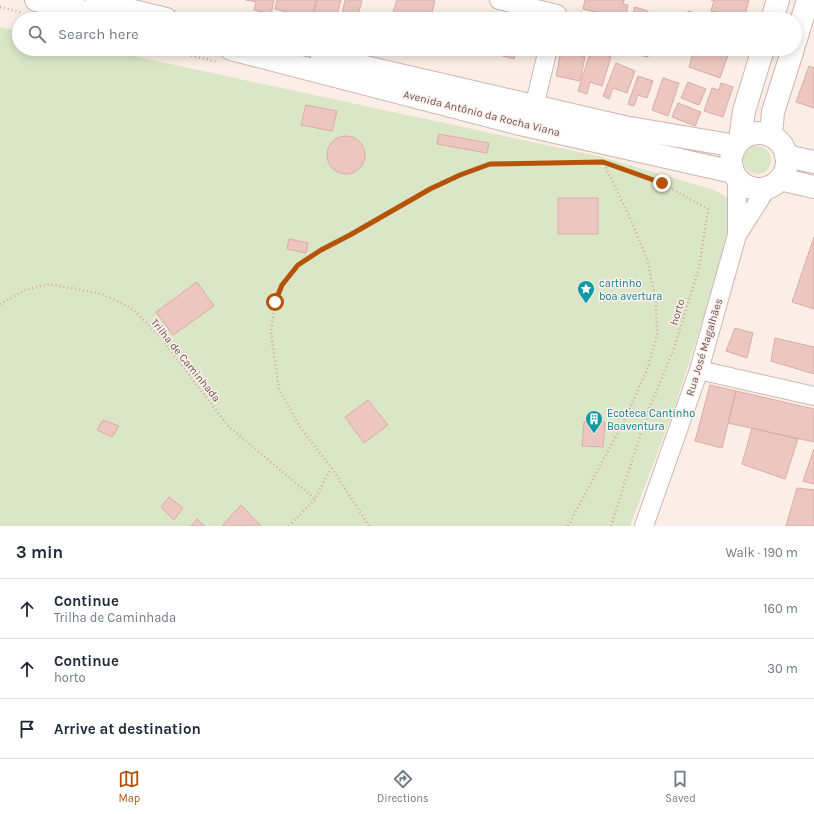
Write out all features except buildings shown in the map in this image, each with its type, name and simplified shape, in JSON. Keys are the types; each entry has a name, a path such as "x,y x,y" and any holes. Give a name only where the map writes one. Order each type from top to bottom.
{"main road":[{"path":"36,0 87,5 126,12"},
{"path":"774,12 778,0"},
{"path":"802,19 808,0"},
{"path":"87,5 101,12"},
{"name":"Avenida Antônio da Rocha Viana","path":"258,56 520,124 735,175"},
{"name":"Avenida Antônio da Rocha Viana","path":"317,56 534,107 663,134 738,142"},
{"path":"761,56 744,112 738,142 731,159 735,175 750,188 773,184 814,188"},
{"path":"771,136 773,112 791,56"},
{"path":"738,142 749,133 760,133 771,136 781,144 786,156 787,165 773,184"},
{"path":"786,156 814,162"}],"street":[{"path":"499,0 557,11"},
{"path":"534,107 546,56"},
{"name":"Rua José Magalhães","path":"645,526 699,370 737,234 735,175"},
{"name":"Rua José Magalhães","path":"737,234 773,184"},
{"path":"699,370 814,396"}],"path":[{"path":"369,526 331,468 301,430 279,389 271,332 275,302 282,285 298,265 321,250 430,189 460,175 490,164 603,162 629,216 647,259 656,301 657,335 647,370 623,423 568,526"},
{"name":"horto","path":"603,162 662,183 708,209 699,268 679,333 647,414 610,526"},
{"name":"Trilha de Caminhada","path":"0,304 25,290 49,284 102,294 131,308 159,335 228,426 315,499"},
{"path":"289,526 315,499 331,468"}],"green space":[{"path":"0,27 12,30 12,56 133,56 602,157 714,190 728,198 734,212 728,242 676,403 630,526 0,526"},
{"path":"757,146 767,150 771,160 767,170 757,174 747,170 743,160 747,150"}],"place":[{"name":"cartinho boa avertura","path":"586,304"},
{"name":"Ecoteca Cantinho Boaventura","path":"594,434"}],"route":[{"path":"275,302 282,285 298,265 321,250 430,189 460,175 490,164 530,162 603,162 662,183"}]}
